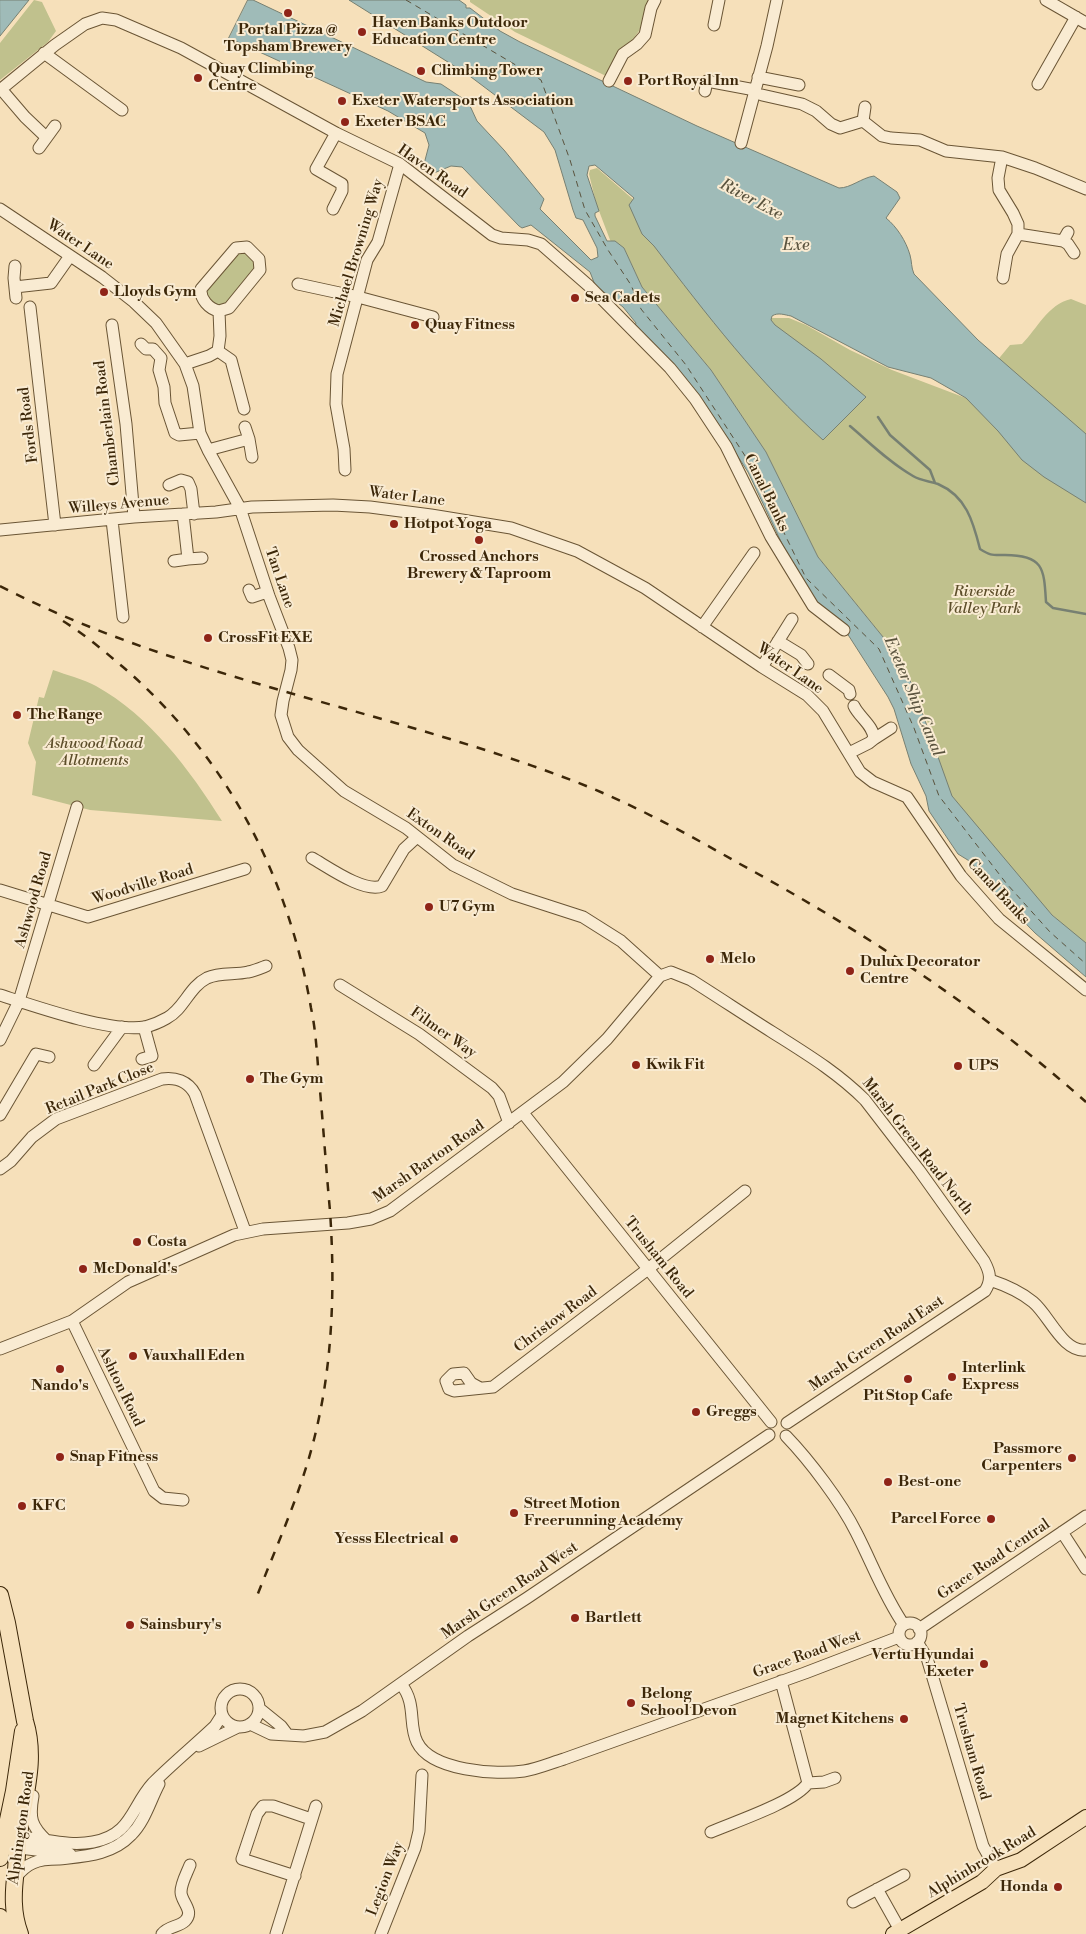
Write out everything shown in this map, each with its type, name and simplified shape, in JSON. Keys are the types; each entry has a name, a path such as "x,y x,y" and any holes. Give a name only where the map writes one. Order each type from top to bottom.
{"highway":[{"name":"Alphington Road","path":"0,1595 8,1623 25,1721 30,1736 31,1768 6,1844"},
{"name":"Alphington Road","path":"20,1934 16,1923 13,1901 14,1879 6,1844 6,1809 25,1721"},
{"path":"0,1920 5,1934"}],"main road":[{"name":"Alphinbrook Road","path":"896,1932 982,1882 996,1869 1021,1860 1086,1817"}],"street":[{"path":"611,78 623,54 637,44 644,35 655,0"},
{"path":"714,25 719,0"},
{"path":"741,142 758,92 758,77 777,0"},
{"path":"1038,84 1081,20 1046,0"},
{"name":"Haven Road","path":"1,89 44,53 85,24 102,18 116,20 181,48 336,133 400,164 492,235 501,238 528,240 540,244 589,286 666,364"},
{"path":"44,53 122,110"},
{"path":"758,77 799,85"},
{"path":"706,91 707,81 802,104 816,111 831,124 840,128 863,121"},
{"path":"1,89 24,117 46,138"},
{"path":"863,121 865,108"},
{"path":"863,121 882,136 916,140 946,151 1002,157 1036,168 1086,189"},
{"path":"39,148 55,126"},
{"path":"333,209 342,191 342,184 311,166 336,133"},
{"path":"1002,157 998,178 999,190 1014,213 1018,224 1018,234 1007,254 1003,278"},
{"name":"Michael Browning Way","path":"345,470 344,449 336,404 336,384 340,362 368,260 378,242 400,164"},
{"name":"Water Lane","path":"0,209 102,277 145,313 165,334 185,364 194,386 200,433 240,508 333,505 370,507 511,528 577,551 645,588 807,695 822,711 850,753 860,772 873,782 907,797"},
{"path":"1018,234 1065,236 1074,253"},
{"path":"247,246 259,259 260,270 229,308 219,311 203,300 201,288 236,248 247,246"},
{"path":"15,266 16,292 51,283 70,256"},
{"path":"298,284 432,316"},
{"name":"Fords Road","path":"30,307 27,322 55,525"},
{"path":"218,351 220,336 219,311"},
{"name":"Chamberlain Road","path":"112,325 126,424 134,517"},
{"path":"141,344 146,348 153,349 161,358 159,370 164,386 165,403 175,433 179,435 200,433"},
{"path":"185,364 218,351"},
{"path":"218,351 228,358 233,365 244,409"},
{"name":"Canal Banks","path":"666,364 687,388 726,446 770,536 813,606 844,630"},
{"path":"245,427 252,457"},
{"path":"208,450 248,438"},
{"path":"169,485 181,480 188,482 191,489 188,559"},
{"name":"Willeys Avenue","path":"0,530 240,508"},
{"name":"Tan Lane","path":"240,508 267,592 292,660 281,715"},
{"path":"112,520 123,617"},
{"path":"702,627 754,552"},
{"path":"174,560 202,558"},
{"path":"249,590 252,597 267,592"},
{"path":"762,667 792,619"},
{"path":"778,641 801,655 808,664"},
{"path":"829,674 849,690 850,694"},
{"path":"854,706 857,713 872,729 874,739"},
{"name":"Exton Road","path":"281,715 288,737 298,750 344,791 417,836 453,865 477,878 533,902 583,917 621,941 660,976"},
{"path":"850,753 891,728"},
{"name":"Canal Banks","path":"907,797 961,876 999,919 1086,990"},
{"name":"Ashwood Road","path":"0,1040 19,1002 77,807"},
{"path":"312,858 364,886 376,888 382,886 404,849 417,836"},
{"name":"Woodville Road","path":"0,890 88,917 245,869"},
{"path":"0,995 69,1016 122,1026 144,1027 155,1024 176,1012 191,991 206,979 221,974 248,972 266,966"},
{"name":"Marsh Green Road North","path":"660,976 672,972 691,980 799,1048 839,1075 850,1085 881,1120 984,1261 988,1285"},
{"name":"Marsh Barton Road","path":"0,1349 72,1321 128,1282 245,1231 348,1223 379,1216 416,1193 563,1082 607,1039 660,976"},
{"name":"Filmer Way","path":"340,985 419,1034 492,1088 499,1096 510,1123"},
{"path":"94,1065 122,1026"},
{"path":"142,1059 152,1056 144,1027"},
{"path":"0,1115 36,1054 49,1057"},
{"name":"Retail Park Close","path":"0,1169 11,1162 32,1137 56,1119 162,1079 178,1080 188,1084 195,1094 245,1231"},
{"name":"Trusham Road","path":"523,1113 771,1422"},
{"name":"Christow Road","path":"480,1388 493,1387 648,1269 745,1191"},
{"path":"988,1285 1001,1284 1033,1302 1067,1344 1077,1350 1086,1350"},
{"name":"Marsh Green Road East","path":"787,1423 988,1285"},
{"name":"Ashton Road","path":"72,1321 154,1492 163,1498 183,1500"},
{"path":"779,1419 787,1423 789,1429 786,1436 777,1440 769,1435 768,1427 771,1422 779,1419"},
{"name":"Marsh Green Road West","path":"250,1724 271,1734 304,1736 325,1732 362,1711 468,1636 769,1435"},
{"path":"786,1436 800,1450 850,1522 889,1601 904,1625"},
{"name":"Grace Road Central","path":"919,1629 1086,1516"},
{"path":"1062,1532 1086,1569"},
{"path":"911,1623 919,1629 920,1638 917,1642 908,1645 901,1641 899,1630 904,1625 911,1623"},
{"name":"Grace Road West","path":"401,1684 406,1690 410,1701 415,1737 420,1747 429,1755 460,1767 494,1772 524,1771 781,1681 899,1636"},
{"name":"Trusham Road","path":"917,1642 927,1658 983,1846 996,1869"},
{"path":"711,1832 780,1803 804,1790 808,1783 781,1681"},
{"path":"189,1751 255,1720 260,1709 259,1701 250,1690 238,1688 230,1691 223,1699 221,1706 222,1715 228,1723 238,1727"},
{"path":"260,1709 281,1726 287,1734"},
{"path":"6,1844 47,1841 79,1844 110,1837 126,1824 138,1808 142,1797 215,1726 222,1715"},
{"path":"31,1768 36,1781 31,1818 38,1833 47,1841"},
{"path":"14,1879 21,1871 35,1862 86,1856 114,1848 130,1836 143,1819 164,1774"},
{"name":"Legion Way","path":"381,1934 415,1848 419,1831 422,1775"},
{"path":"808,1783 824,1782 835,1778"},
{"path":"295,1876 242,1859 257,1814 263,1806 273,1806 311,1819"},
{"path":"276,1934 316,1806"},
{"path":"6,1844 86,1856"},
{"path":"162,1934 170,1927 184,1922 189,1915 181,1890 190,1865"},
{"path":"853,1902 904,1875"},
{"path":"877,1889 896,1932"}],"green space":[{"path":"34,0 42,2 56,31 48,42 0,80 0,43"},
{"path":"470,0 652,0 639,31 606,76 515,32 470,2"},
{"name":"Riverside Valley Park","path":"597,168 770,318 789,318 892,370 971,400 1086,502 1086,946 1019,884 950,794 935,752 929,726 914,686 903,665 892,648 818,557 766,452 711,370 642,287 624,248 612,245 596,203 589,174 590,170"},
{"path":"246,251 256,263 254,271 225,305 217,306 212,304 206,293 210,284 237,253"},
{"path":"1071,299 1086,305 1086,434 1033,391 991,368 1010,345 1022,344 1049,311"},
{"name":"Ashwood Road Allotments","path":"53,670 96,686 116,698 151,728 182,764 222,821 90,810 32,795 36,762 28,743 39,697 44,698"}],"water":[{"path":"0,0 29,0 0,36"},
{"path":"248,0 253,0 426,82 441,84 465,100 477,121 504,150 544,199 540,209 591,260 598,257 597,248 583,220 576,218 555,150 544,132 467,74 349,0 459,0 466,5 466,8 470,8 500,31 520,42 697,126 839,188 874,176 897,192 900,198 886,218 904,240 910,255 914,274 978,340 1086,434 1086,503 1044,477 1022,460 998,431 966,398 931,378 888,367 791,316 774,315 771,320 775,325 821,359 866,397 823,440 799,418 755,371 654,246 642,234 629,205 634,198 595,165 589,166 587,175 599,211 595,213 595,216 607,241 615,241 624,248 642,287 711,370 766,452 818,557 892,648 912,684 952,796 1052,915 1086,943 1086,977 1035,933 993,890 971,862 958,854 929,811 926,796 911,764 894,709 888,697 845,630 814,604 785,550 748,472 698,395 635,326 636,323 623,307 595,285 590,272 531,225 522,228 519,226 462,167 451,166 434,173 424,164 429,145 425,133 388,111 229,38"}],"waterway":[{"path":"878,417 890,435 930,470 935,483"},
{"path":"850,426 905,471 919,479 938,484 955,495 967,510 980,549 992,555 1018,556 1035,561 1042,573 1046,602 1053,608 1086,614"}],"ferry route":[{"path":"406,0 541,80 570,160 585,210 631,285 641,309 686,365 751,465 806,578 879,649 914,728 939,796 1006,883 1050,932 1086,964"}],"railway":[{"path":"0,586 69,618 139,645 282,691 428,732 500,755 571,780 636,808 786,890 876,944 963,1003 1086,1102"},
{"path":"63,621 109,655 160,702 193,739 222,779 247,821 269,865 301,959 311,1008 316,1043 332,1238 332,1294 329,1349 322,1404 311,1452 290,1515 257,1596"}],"place":[{"name":"Portal Pizza @ Topsham Brewery","path":"288,13"},
{"name":"Haven Banks Outdoor Education Centre","path":"362,32"},
{"name":"Climbing Tower","path":"421,71"},
{"name":"Quay Climbing Centre","path":"198,78"},
{"name":"Port Royal Inn","path":"628,81"},
{"name":"Exeter Watersports Association","path":"342,101"},
{"name":"Exeter BSAC","path":"345,122"},
{"name":"Lloyds Gym","path":"104,292"},
{"name":"Sea Cadets","path":"575,298"},
{"name":"Quay Fitness","path":"415,325"},
{"name":"Hotpot Yoga","path":"394,524"},
{"name":"Crossed Anchors Brewery & Taproom","path":"479,540"},
{"name":"CrossFit EXE","path":"208,638"},
{"name":"The Range","path":"17,715"},
{"name":"U7 Gym","path":"429,907"},
{"name":"Melo","path":"710,959"},
{"name":"Dulux Decorator Centre","path":"850,971"},
{"name":"Kwik Fit","path":"636,1065"},
{"name":"UPS","path":"958,1066"},
{"name":"The Gym","path":"250,1079"},
{"name":"Costa","path":"137,1242"},
{"name":"McDonald's","path":"83,1269"},
{"name":"Vauxhall Eden","path":"133,1356"},
{"name":"Nando's","path":"60,1369"},
{"name":"Interlink Express","path":"952,1377"},
{"name":"Pit Stop Cafe","path":"908,1379"},
{"name":"Greggs","path":"696,1412"},
{"name":"Snap Fitness","path":"60,1457"},
{"name":"Passmore Carpenters","path":"1072,1458"},
{"name":"Best-one","path":"888,1482"},
{"name":"KFC","path":"22,1506"},
{"name":"Street Motion Freerunning Academy","path":"514,1513"},
{"name":"Parcel Force","path":"991,1519"},
{"name":"Yesss Electrical","path":"454,1539"},
{"name":"Bartlett","path":"575,1618"},
{"name":"Sainsbury's","path":"130,1625"},
{"name":"Vertu Hyundai Exeter","path":"984,1664"},
{"name":"Belong School Devon","path":"631,1703"},
{"name":"Magnet Kitchens","path":"904,1719"},
{"name":"Honda","path":"1058,1887"}],"water label":[{"name":"River Exe","path":"751,200"},
{"name":"Exe","path":"796,246"},
{"name":"Exeter Ship Canal","path":"913,697"}]}
